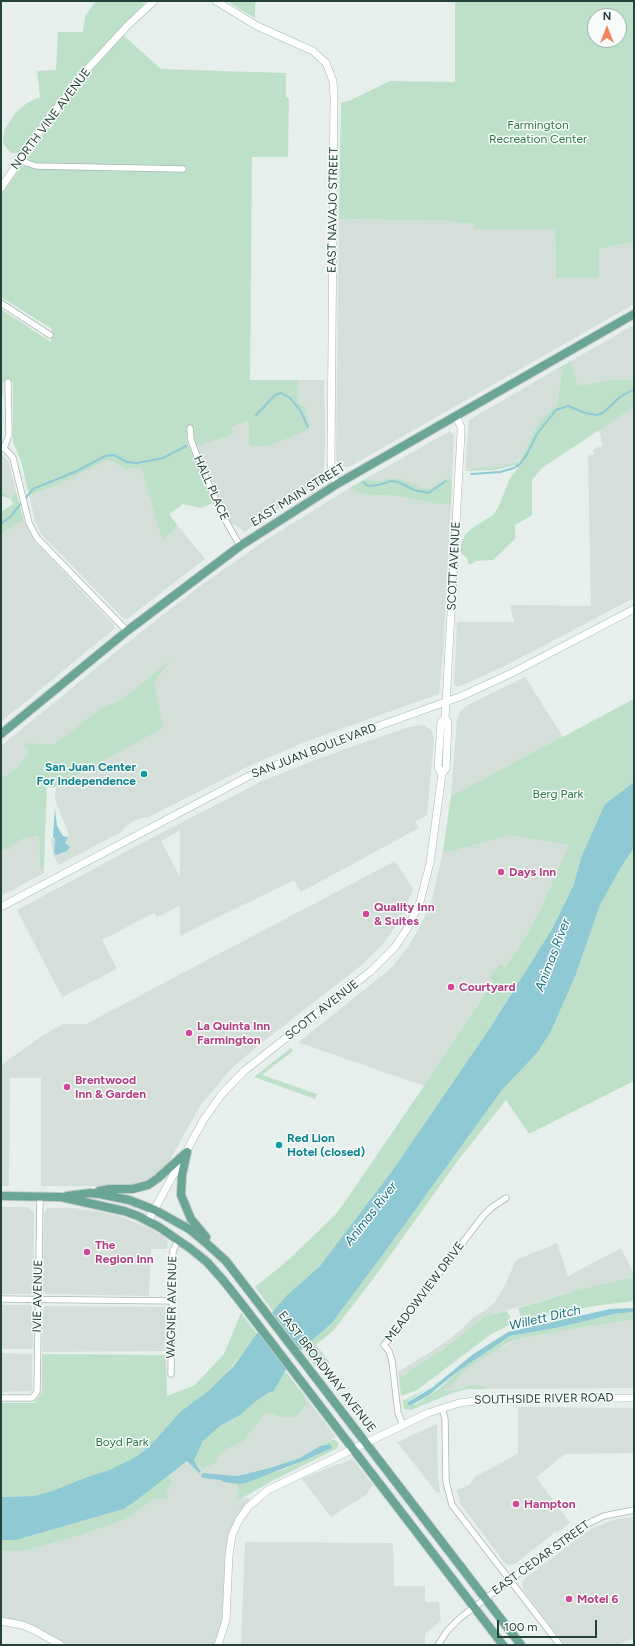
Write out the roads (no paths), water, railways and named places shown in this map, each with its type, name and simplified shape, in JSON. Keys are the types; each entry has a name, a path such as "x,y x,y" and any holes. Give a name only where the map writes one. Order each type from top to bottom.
{"main road":[{"name":"NORTH VINE AVENUE","path":"1,188 20,159 81,76 128,25 154,1"},
{"name":"EAST NAVAJO STREET","path":"216,1 258,26 312,51 326,63 333,81 331,460 332,474 337,484"},
{"name":"EAST MAIN STREET","path":"1,734 127,631 240,546 337,484 634,314"},
{"name":"SCOTT AVENUE","path":"148,1221 204,1120 221,1095 244,1072 371,971 401,939 416,911 426,883 434,838 442,774 438,767 441,722 445,718 461,433 461,427 456,416"},
{"name":"SAN JUAN BOULEVARD","path":"1,907 251,775 326,745 446,703 514,672 634,609"},
{"path":"90,1192 110,1189 132,1189 148,1185 187,1152"},
{"path":"187,1152 180,1188 183,1202 191,1219 226,1261"},
{"name":"EAST BROADWAY AVENUE","path":"1,1196 61,1197 90,1192 119,1198 155,1210 194,1233 226,1261 256,1298 521,1645"},
{"name":"EAST BROADWAY AVENUE","path":"61,1197 131,1213 148,1221 178,1240 198,1255 216,1272 503,1645"},
{"name":"SOUTHSIDE RIVER ROAD","path":"218,1645 226,1620 230,1546 234,1530 253,1501 268,1490 354,1450 403,1425 442,1408 463,1402 490,1399 634,1398"},
{"path":"1,1622 22,1625 34,1630 50,1644 61,1645"}],"street":[{"path":"20,159 28,164 36,166 182,169"},
{"path":"1,303 50,335"},
{"path":"8,382 9,435 3,447 13,458 29,523 37,538 127,631"},
{"name":"HALL PLACE","path":"190,428 191,440 202,467 223,516 240,546"},
{"name":"IVIE AVENUE","path":"1,1398 32,1398 36,1394 40,1197"},
{"name":"MEADOWVIEW DRIVE","path":"403,1425 398,1413 392,1361 389,1351 384,1345 483,1216 491,1208 506,1198"},
{"name":"WAGNER AVENUE","path":"171,1374 173,1251 178,1240"},
{"path":"1,1299 172,1302"},
{"path":"442,1408 445,1419 446,1482 450,1499 461,1518 560,1645"},
{"name":"EAST CEDAR STREET","path":"438,1645 453,1624 585,1524 604,1516 634,1510"}],"water":[{"name":"Animas River","path":"634,782 634,848 623,864 600,905 575,977 551,1031 538,1052 502,1090 332,1323 302,1349 285,1371 274,1391 268,1393 255,1402 240,1415 220,1426 203,1441 194,1461 201,1472 199,1473 187,1461 124,1509 16,1540 1,1540 1,1497 34,1496 52,1491 109,1470 132,1459 144,1451 180,1412 208,1391 233,1367 273,1311 288,1294 319,1267 392,1171 490,1028 552,929 573,886 582,855 605,804"},
{"path":"55,808 57,826 63,836 67,837 69,835 65,843 70,847 67,851 56,855 54,852 55,838 53,837"},
{"path":"634,1308 634,1312 614,1314 561,1327 510,1336 457,1372 429,1395 410,1406 408,1404 408,1402 433,1387 472,1355 508,1332 610,1309"},
{"path":"330,1444 332,1448 246,1483 238,1484 223,1482 221,1480 203,1478 201,1475 203,1473 237,1476 246,1474 300,1458 320,1446"}],"waterway":[{"path":"471,474 500,472 514,468 520,464 526,456 537,434 556,410 568,406 585,413 597,415 604,412 620,397 634,389"},
{"path":"256,415 275,395 281,393 290,398 300,410 308,427"},
{"path":"1,524 11,516 33,489 77,471 105,456 114,455 127,462 137,463 163,458 186,446"},
{"path":"363,482 368,486 392,481 398,482 414,490 428,493 446,481"}],"place":[{"name":"San Juan Center For Independence","path":"144,774"},
{"name":"Days Inn","path":"501,872"},
{"name":"Quality Inn & Suites","path":"366,914"},
{"name":"Courtyard","path":"451,987"},
{"name":"La Quinta Inn Farmington","path":"189,1033"},
{"name":"Brentwood Inn & Garden","path":"67,1087"},
{"name":"Red Lion Hotel (closed)","path":"279,1145"},
{"name":"The Region Inn","path":"87,1252"},
{"name":"Hampton","path":"516,1504"},
{"name":"Motel 6","path":"569,1599"}],"park label":[{"name":"Farmington Recreation Center","path":"538,132"},
{"name":"Berg Park","path":"558,794"},
{"name":"Boyd Park","path":"122,1442"}],"water label":[{"name":"Willett Ditch","path":"545,1318"}]}
